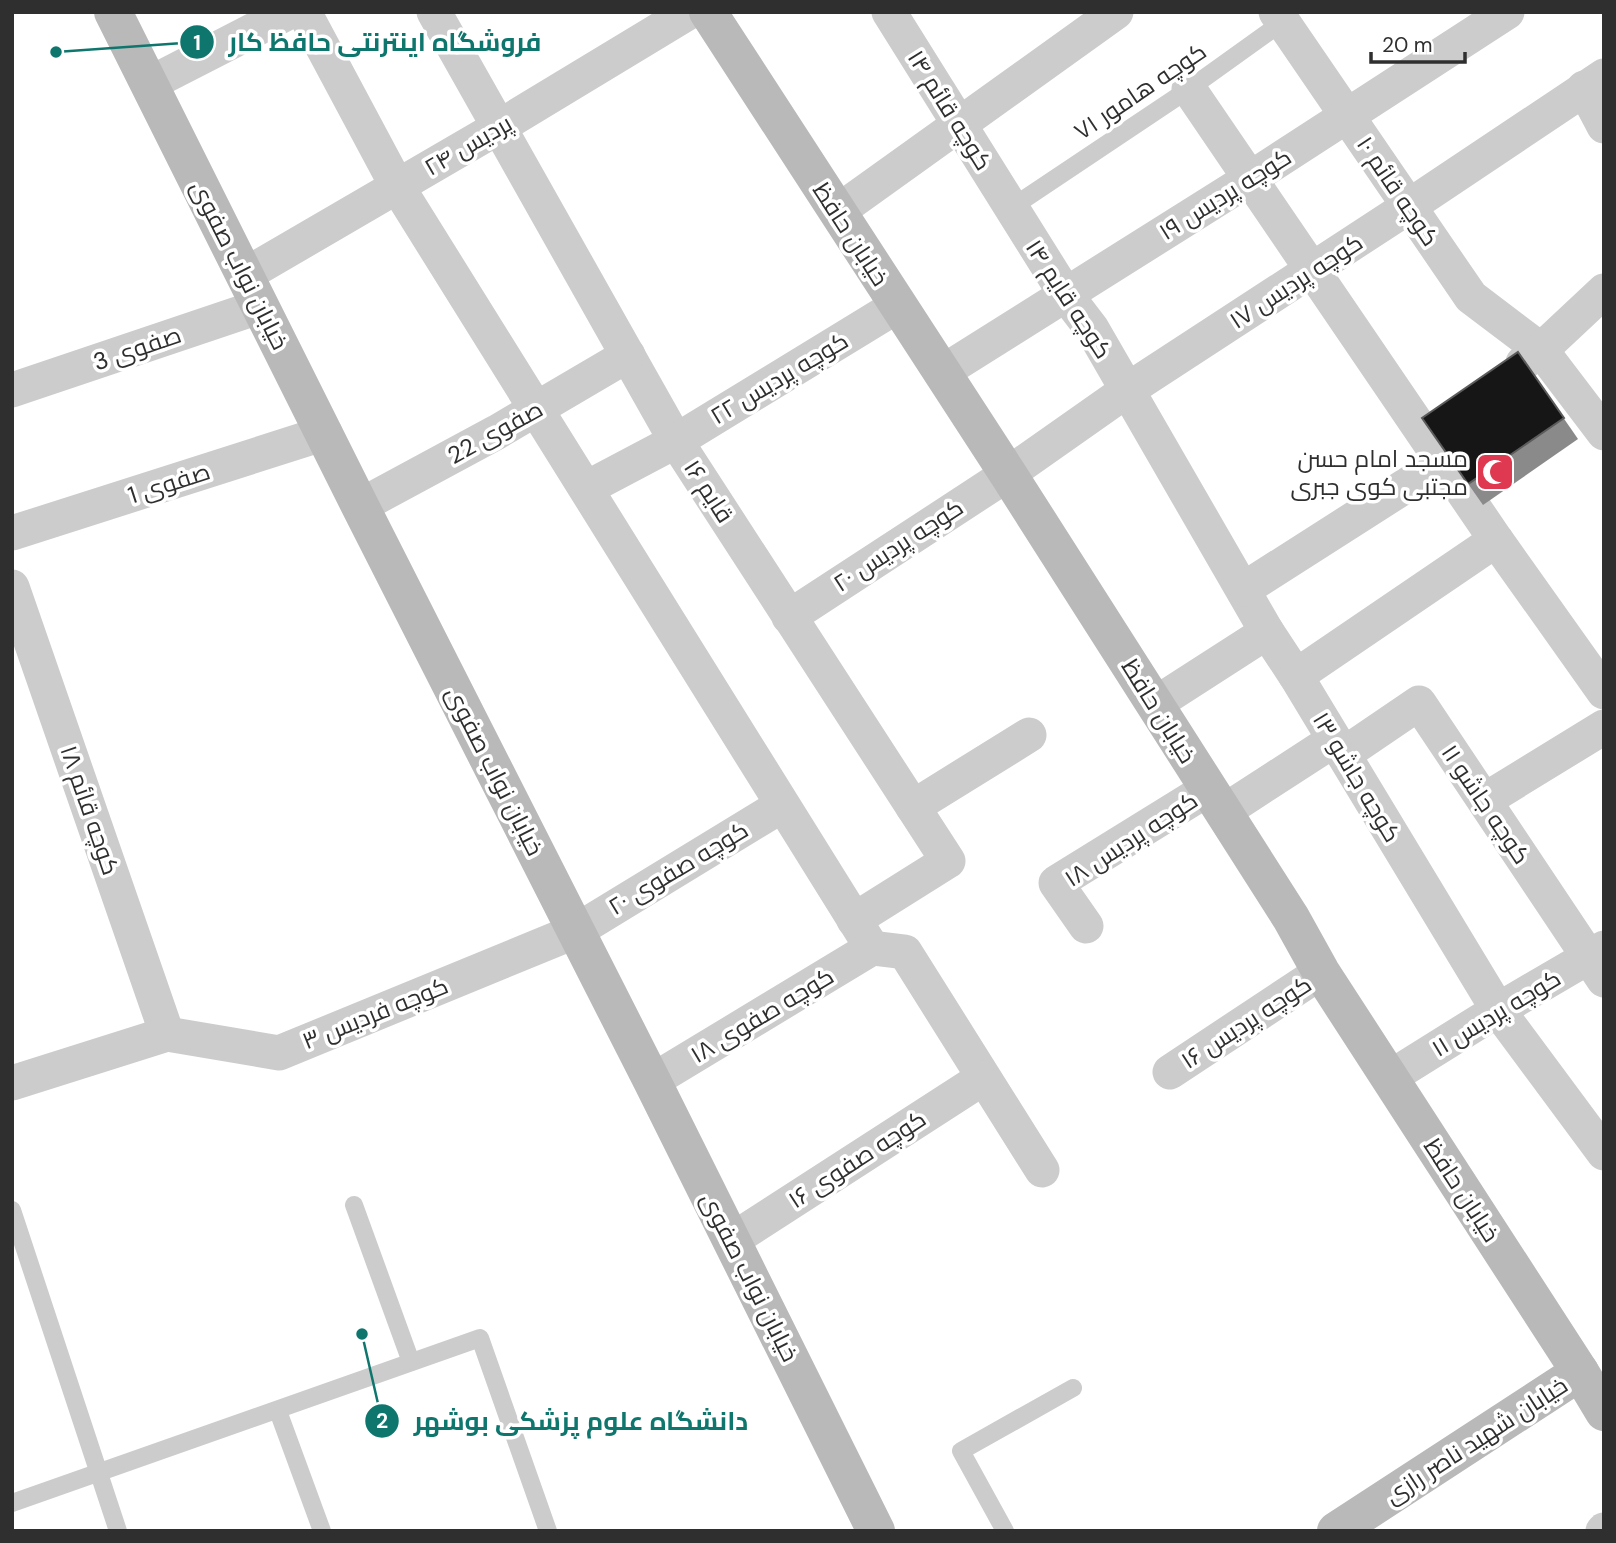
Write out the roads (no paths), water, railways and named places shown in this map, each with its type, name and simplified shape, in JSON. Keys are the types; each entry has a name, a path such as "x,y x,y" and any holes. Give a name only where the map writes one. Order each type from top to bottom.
{"street":[{"name":"خیابان نواب صفوی","path":"113,12 876,1531"},
{"path":"149,84 289,12"},
{"path":"304,12 397,186 587,488 781,806 863,934 905,952 1042,1170"},
{"name":"قایم ۱۶","path":"434,12 676,441 948,861 863,934"},
{"name":"پردیس ۲۴","path":"253,291 397,186 689,12"},
{"name":"خیابان حافظ","path":"708,12 1008,474 1291,918 1321,972 1604,1412"},
{"name":"کوچه قائم ۱۴","path":"889,12 1011,208"},
{"path":"837,212 1116,12"},
{"name":"کوچه پردیس ۱۹","path":"941,373 1251,178 1507,12"},
{"name":"کوچه قائم ۱۰","path":"1284,15 1408,207 1471,297 1541,350 1604,433"},
{"path":"1594,82 1604,125"},
{"name":"کوچه پردیس ۱۷","path":"1008,474 1126,391 1594,82"},
{"path":"1189,89 1312,270 1437,439 1496,540 1604,692"},
{"name":"کوچه قایم ۱۴","path":"1011,208 1066,295 1092,329 1126,391"},
{"name":"صفوی 3","path":"12,390 253,291"},
{"path":"1498,381 1541,350 1604,291"},
{"name":"کوچه پردیس ۲۲","path":"587,488 676,441 897,306"},
{"name":"صفوی 22","path":"360,506 537,409 628,355"},
{"name":"کوچه جاشو ۱۳","path":"1126,391 1267,632 1498,1010 1604,1153"},
{"name":"صفوی 1","path":"12,533 325,433"},
{"path":"1244,589 1437,439"},
{"name":"کوچه پردیس ۲۰","path":"789,617 1008,474"},
{"path":"1296,676 1496,540"},
{"name":"کوچه قائم ۱۸","path":"12,586 167,1034"},
{"path":"1154,704 1267,632"},
{"name":"کوچه جاشو ۱۱","path":"1339,747 1419,703 1599,962"},
{"path":"1485,800 1604,727"},
{"path":"913,807 1028,735"},
{"path":"1216,801 1339,747"},
{"name":"کوچه پردیس ۱۸","path":"1086,926 1056,883 1216,801"},
{"name":"کوچه صفوی ۲۰","path":"576,931 781,806"},
{"name":"کوچه فردیس ۳","path":"167,1034 279,1053 576,931"},
{"name":"کوچه صفوی ۱۸","path":"652,1081 863,934"},
{"name":"کوچه پردیس ۱۱","path":"1389,1078 1498,1010 1599,962"},
{"name":"کوچه پردیس ۱۶","path":"1170,1072 1321,972"},
{"path":"12,1083 167,1034"},
{"name":"کوچه صفوی ۱۶","path":"732,1240 983,1078"},
{"name":"خیابان شهید ناصر رازی","path":"1340,1530 1580,1372"}],"lane":[{"name":"کوچه هامور ۷۱","path":"1011,208 1189,89 1284,15"},
{"path":"354,1205 411,1362"},
{"path":"12,1210 118,1531"},
{"path":"12,1503 480,1338 548,1531"},
{"path":"1005,1531 961,1451 1073,1388"},
{"path":"278,1411 322,1531"}],"place":[{"name":"فروشگاه اینترنتی حافظ کار","path":"56,52"},
{"name":"مسجد امام حسن مجتبی کوی جبری","path":"1495,472"},
{"name":"دانشگاه علوم پزشکی بوشهر","path":"362,1334"}]}
